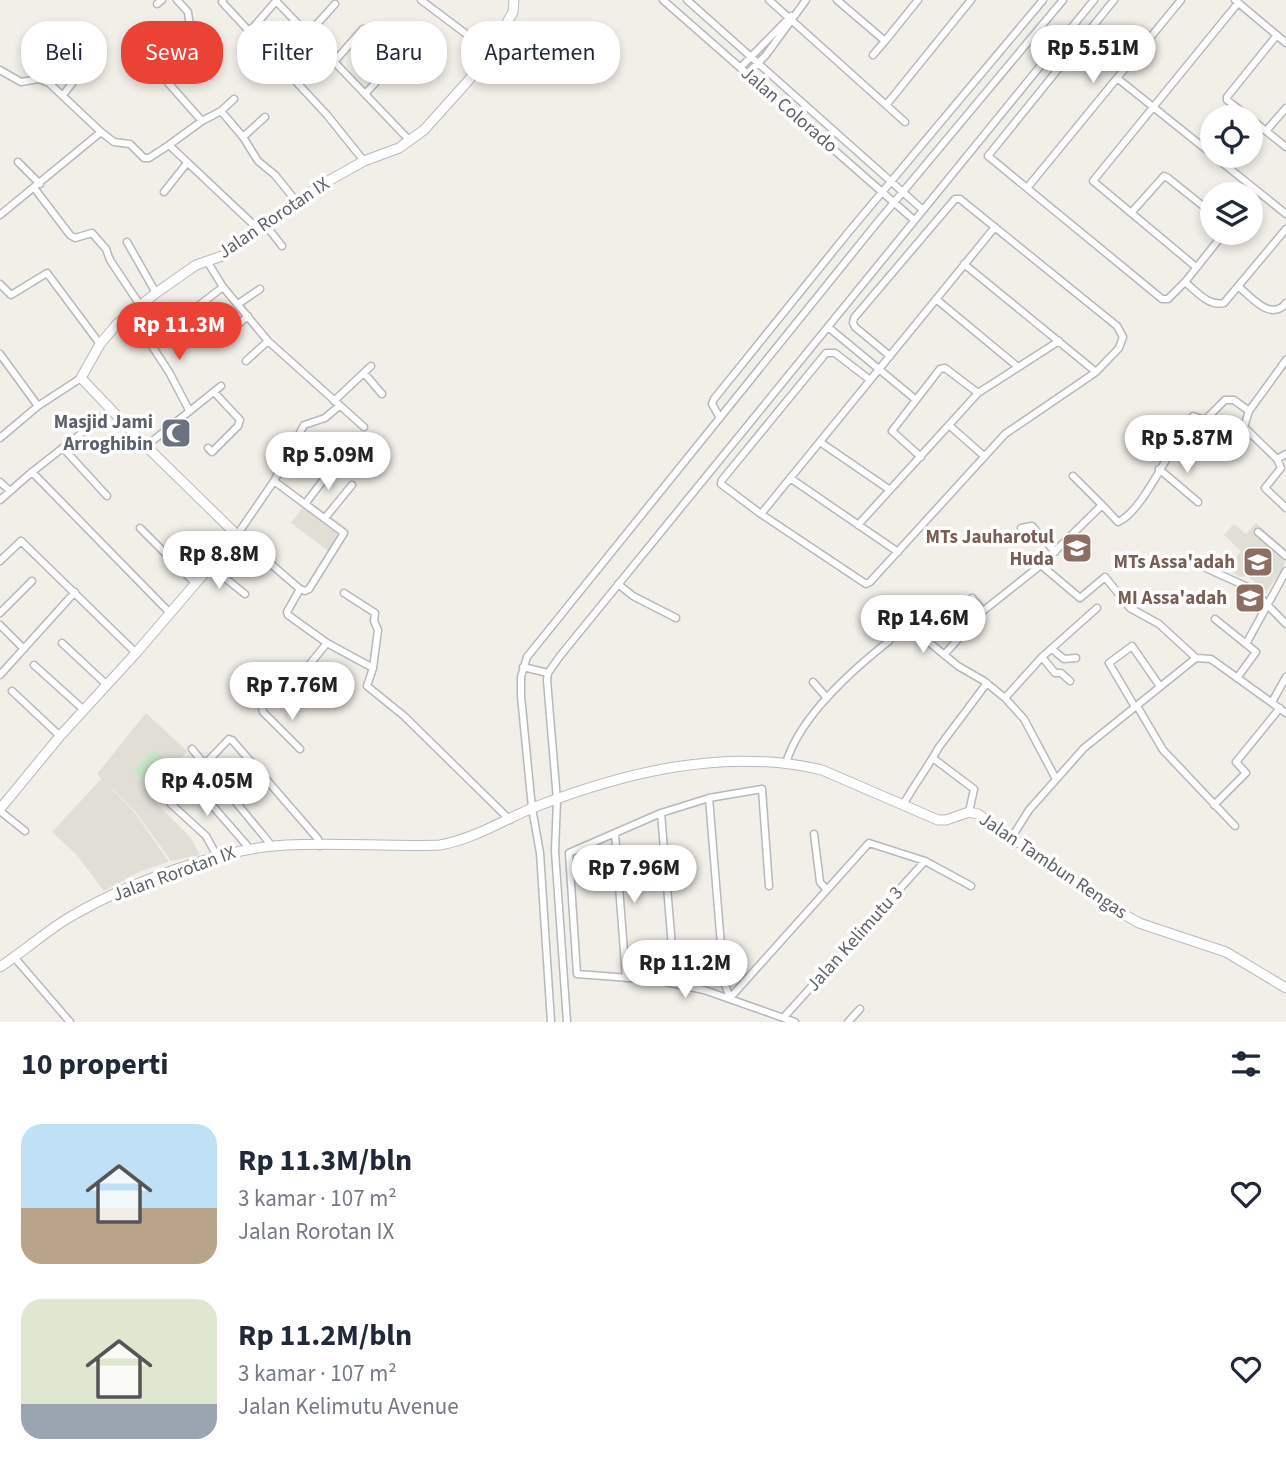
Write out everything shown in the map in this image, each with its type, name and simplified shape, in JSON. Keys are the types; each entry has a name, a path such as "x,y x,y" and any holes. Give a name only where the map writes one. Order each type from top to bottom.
{"street":[{"path":"177,0 188,12 189,20"},
{"path":"421,0 461,30"},
{"name":"Jalan Rorotan IX","path":"508,21 513,12 514,0"},
{"name":"Jalan Colorado","path":"663,0 915,220"},
{"name":"Jalan Colorado","path":"687,0 923,210"},
{"path":"769,0 792,17 905,122"},
{"path":"748,73 759,64 806,0"},
{"path":"873,55 918,0"},
{"path":"887,104 971,0"},
{"path":"720,418 712,404 714,399 1043,0"},
{"path":"551,1022 540,853 532,808 521,696 523,667 527,657 801,317 1063,0"},
{"path":"567,1022 555,851 556,800 548,673 1094,0"},
{"path":"1114,0 988,155 1162,299 1168,299 1185,282 1214,245"},
{"path":"1027,188 1181,0"},
{"path":"222,1 241,21"},
{"path":"259,21 276,1 295,21"},
{"path":"839,1 885,41"},
{"path":"1196,267 1093,181 1236,1 1286,43"},
{"path":"320,21 335,4"},
{"path":"741,67 792,17"},
{"path":"1027,20 1038,30"},
{"path":"1233,105 1227,97 1277,35"},
{"path":"337,59 351,43"},
{"path":"337,65 410,141"},
{"path":"0,71 21,82 42,80 63,95 114,142 130,144 145,158 221,111 234,99"},
{"path":"762,85 771,74"},
{"path":"1117,78 1200,144"},
{"path":"63,95 72,84"},
{"path":"169,84 202,121"},
{"path":"299,84 364,161"},
{"path":"365,94 374,84"},
{"name":"Jalan Rorotan IX","path":"81,378 100,344 117,324 140,305 188,270 225,255 296,201 364,161 410,141 442,111 464,84"},
{"path":"1266,131 1286,108"},
{"path":"221,111 243,137 258,162 275,175 296,201"},
{"path":"243,137 265,117"},
{"path":"1263,129 1286,147"},
{"path":"0,215 101,132"},
{"path":"169,145 282,246"},
{"path":"18,162 70,235 75,238 83,233 92,233 103,244 155,333"},
{"path":"163,192 187,163"},
{"path":"1229,168 1286,214"},
{"path":"1131,213 1164,176 1200,203"},
{"path":"870,380 835,354 826,353 722,480 723,488 866,584 1004,434 1096,372 1119,348 1123,337 1117,326 960,199 952,200 855,318 855,327 890,356"},
{"path":"761,514 995,227"},
{"path":"1185,282 1211,303 1224,303 1286,229"},
{"path":"127,242 156,293"},
{"path":"207,261 223,288 268,341 364,427"},
{"path":"964,264 1096,372"},
{"path":"0,284 11,295 47,273 100,344"},
{"path":"1238,286 1266,309 1282,309 1286,303"},
{"path":"189,410 150,343 150,338 223,288"},
{"path":"238,304 260,289"},
{"path":"936,299 1018,367"},
{"path":"788,307 801,317"},
{"path":"225,335 248,316"},
{"path":"828,327 915,399"},
{"path":"247,361 268,341"},
{"path":"858,525 978,393 1059,341"},
{"path":"0,354 38,406"},
{"path":"1286,360 1249,411 1244,427 1277,459 1281,468 1265,488 1286,508"},
{"path":"0,370 7,365"},
{"path":"25,831 0,810 60,736 151,636 237,535 274,481 304,425 325,418 371,366"},
{"path":"921,457 892,430 942,368 978,393"},
{"path":"364,373 382,394"},
{"path":"0,438 38,406 81,378 237,535 300,589 307,591 345,534 274,481"},
{"path":"146,446 220,386"},
{"path":"208,448 212,452 238,426 240,419 214,392"},
{"path":"1073,476 1116,521 1121,521 1144,496 1178,437 1194,416 1205,420 1229,398 1249,411"},
{"path":"0,500 111,410"},
{"path":"950,426 984,456"},
{"path":"820,442 890,490"},
{"path":"63,447 107,496"},
{"path":"1277,459 1286,454"},
{"path":"1159,469 1198,502"},
{"path":"305,504 331,470"},
{"path":"32,472 169,612"},
{"path":"790,478 898,552"},
{"path":"0,482 13,489"},
{"path":"325,518 352,485"},
{"path":"944,655 983,611 1041,565 1102,505"},
{"path":"1021,528 1032,526 1055,552"},
{"path":"140,528 195,583"},
{"path":"1258,532 1286,556"},
{"path":"0,561 19,541 23,542 136,653"},
{"path":"1188,560 1252,589 1286,624"},
{"path":"1041,565 1080,598 1105,577 1130,608 1159,624 1195,658 1211,659 1283,711 1236,762 1245,773 1214,805"},
{"path":"210,566 245,594"},
{"path":"1246,644 1286,571"},
{"path":"0,614 32,581"},
{"path":"618,584 634,596 676,618"},
{"path":"300,589 288,615 327,643 373,668"},
{"path":"0,675 75,592"},
{"path":"344,593 375,613 374,621 378,630 373,668 367,686 404,716 508,818"},
{"path":"972,598 983,611"},
{"path":"1005,698 1042,657 1097,608"},
{"path":"1215,619 1256,654 1237,678"},
{"path":"787,760 794,741 827,698 889,641 884,633 902,621 1005,698 1024,719 1056,779"},
{"path":"0,625 24,649"},
{"path":"62,643 107,685"},
{"path":"300,749 262,708 287,692 327,643"},
{"path":"1159,685 1132,646 1109,663 1163,750 1235,825"},
{"path":"1052,649 1064,659 1076,658"},
{"path":"1042,657 1055,673 1061,673 1070,681"},
{"path":"1016,831 1056,779 1092,741 1195,658"},
{"path":"34,665 84,710"},
{"path":"523,667 548,673"},
{"path":"1272,702 1286,677"},
{"path":"813,682 827,698"},
{"path":"903,806 939,747 987,683"},
{"path":"12,691 60,736"},
{"path":"205,764 229,739 232,740 319,842"},
{"path":"192,748 272,846"},
{"path":"934,759 974,789 969,812"},
{"name":"Jalan Tambun Rengas","path":"452,843 532,808 635,775 673,767 751,760 787,760 839,776 903,806 941,820 969,812 1016,831 1118,911 1139,923 1226,952 1286,988"},
{"path":"769,886 762,789 709,798 661,813 569,853 577,974 675,984 704,990 795,1022"},
{"path":"204,796 250,849"},
{"path":"709,798 724,982 730,998 869,844 925,861 971,886"},
{"path":"171,804 206,836 217,856"},
{"path":"661,813 675,984"},
{"path":"615,834 626,978"},
{"path":"814,834 820,882 827,890"},
{"name":"Jalan Rorotan IX","path":"0,967 68,918 102,900 217,856 250,849 319,842 428,845 452,843"},
{"path":"540,853 555,851"},
{"name":"Jalan Kelimutu 3","path":"784,1017 925,861"},
{"path":"14,957 70,1022"},
{"path":"848,1022 860,1009"}],"shaded area":[{"path":"308,500 347,528 330,552 291,523"},
{"name":"MTs Assa'adah","path":"1256,523 1286,549 1284,567 1266,592 1248,576 1239,577 1227,567 1241,551 1224,535 1234,524 1246,534"},
{"path":"146,713 187,751 149,796 191,838 200,855 171,861 135,811 104,781 135,813 169,862 141,871 104,891 76,854 52,832 101,779 97,774"}],"green space":[{"path":"153,750 168,762 148,784 134,772"}],"place":[{"name":"Masjid Jami Arroghibin","path":"176,433"},
{"name":"MTs Jauharotul Huda","path":"1077,548"},
{"name":"MTs Assa'adah","path":"1258,562"},
{"name":"MI Assa'adah","path":"1250,598"}]}
